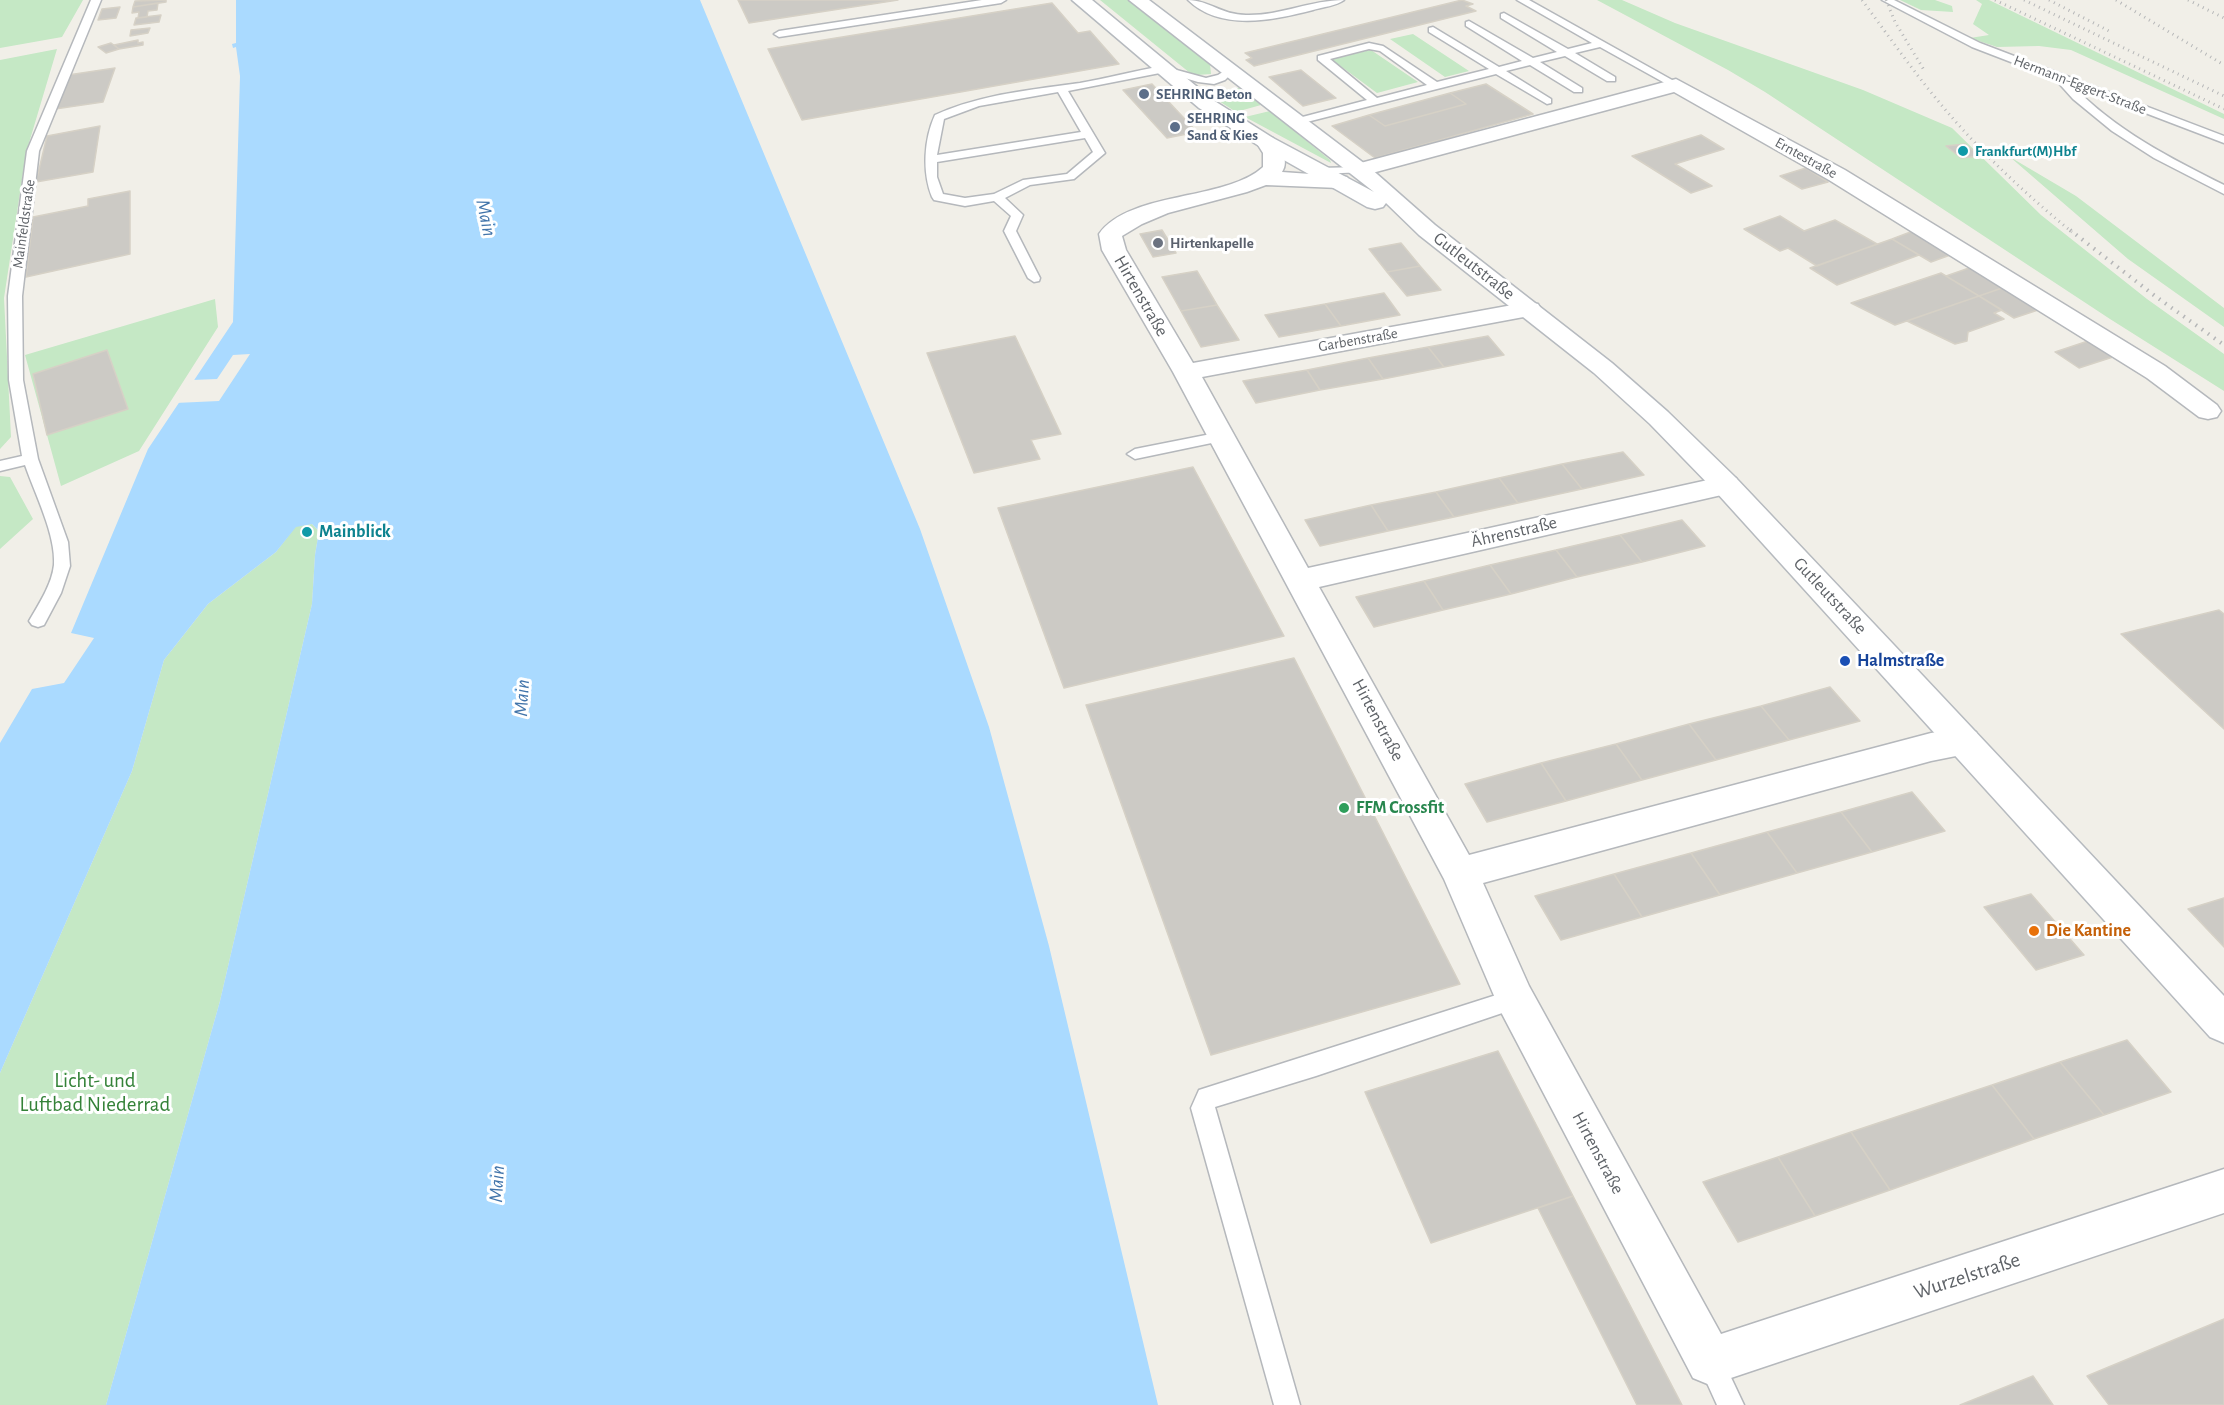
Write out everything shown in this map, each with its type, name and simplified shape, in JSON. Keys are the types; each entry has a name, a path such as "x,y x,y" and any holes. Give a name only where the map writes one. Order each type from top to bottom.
{"street":[{"name":"Gutleutstraße","path":"1081,0 1206,104 1266,142 1427,230"},
{"name":"Gutleutstraße","path":"1138,0 1295,122 1361,170 1401,203 1427,230 1529,309 1659,418 1726,485 2224,1024"},
{"path":"1361,170 1676,85"},
{"name":"Erntestraße","path":"1676,85 1837,175 2156,372 2208,411"},
{"path":"1265,178 1274,168 1274,153 1266,142"},
{"name":"Hirtenstraße","path":"1339,182 1265,178 1154,210 1126,221 1110,234 1114,250 1186,372 1302,580 1460,873 1515,999 1710,1361"},
{"name":"Garbenstraße","path":"1186,372 1529,309"},
{"name":"Ährenstraße","path":"1302,580 1726,485"},
{"path":"1460,873 1931,747 1964,742"},
{"name":"Wurzelstraße","path":"1710,1361 2224,1191"}],"lane":[{"name":"Mainfeldstraße","path":"38,621 53,593 62,566 60,542 30,459 16,380 15,296 33,151 96,0"},
{"path":"779,34 1001,0"},
{"path":"1193,0 1206,10 1220,16 1240,20 1258,19 1339,0"},
{"path":"1522,0 1676,85"},
{"name":"Hermann-Eggert-Straße","path":"1887,0 1937,27 2058,77 2224,140"},
{"path":"1504,16 1611,79"},
{"path":"1469,24 1578,90"},
{"path":"1433,30 1546,101"},
{"path":"1295,122 1373,100 1600,44"},
{"path":"1373,100 1322,58 1370,46 1383,49 1435,86"},
{"path":"1062,90 1099,153 1070,177 1027,182 997,197 965,202 938,197 931,184 931,160 939,117 975,103 1062,90 1163,69"},
{"name":"Gutleutstraße","path":"1163,69 1184,72 1202,81 1221,77 1229,70"},
{"path":"2058,77 2074,95 2142,148 2224,190"},
{"path":"931,160 1088,134"},
{"path":"1319,171 1361,170"},
{"path":"997,197 1017,215 1010,231 1034,278"},
{"path":"1135,453 1221,437"},
{"path":"0,466 30,459"},
{"path":"1287,1405 1202,1108 1204,1102 1207,1098 1316,1065 1515,999"},
{"path":"1710,1361 1731,1405"}],"green space":[{"path":"0,0 83,0 62,37 0,48"},
{"path":"1100,0 1129,0 1210,64 1211,74 1190,73"},
{"path":"1597,0 1622,0 1675,23 1863,90 1952,128 2041,215 2147,299 2224,354 2224,391 2110,319 1765,92"},
{"path":"1900,0 1935,0 1952,6 1953,12 1921,10"},
{"path":"1976,0 1989,0 2224,114 2224,119 2071,50 2039,46 1997,47 1970,38 1989,35 1973,24 1982,4"},
{"path":"1413,34 1469,71 1445,77 1390,39"},
{"path":"57,49 26,153 4,298 11,437 0,449 0,60"},
{"path":"1371,50 1418,82 1377,93 1331,59"},
{"path":"1239,88 1261,105 1236,112 1205,92"},
{"path":"1270,111 1330,160 1331,163 1245,117"},
{"path":"2010,157 2076,196 2224,308 2224,327 2128,259"},
{"path":"215,299 218,327 139,451 61,486 25,355"},
{"path":"0,476 10,477 33,519 0,549"},
{"name":"Licht- und Luftbad Niederrad","path":"312,524 319,531 312,604 220,1001 106,1405 0,1405 0,1073 132,771 164,660 208,604 276,552 296,526"}],"water":[{"name":"Main","path":"236,0 700,0 920,529 989,727 1049,946 1158,1405 106,1405 220,1001 312,604 319,531 312,524 296,527 276,552 208,604 164,660 132,771 0,1073 0,743 32,689 64,683 94,638 71,633 148,449 233,322 240,76 236,47 233,48 232,44 236,43"}],"pier":[{"path":"250,354 219,401 175,403 192,380 217,379 233,355"}],"building":[{"path":"166,0 166,2 133,7 135,1"},
{"path":"738,0 898,0 749,23"},
{"path":"1462,0 1473,4 1466,6 1476,11 1254,66 1246,60 1252,58 1245,53"},
{"path":"158,3 157,10 148,11 147,17 138,18 139,12 132,13 133,7"},
{"path":"1052,3 1078,33 1090,31 1119,64 802,120 768,49"},
{"path":"120,7 116,18 98,20 102,9"},
{"path":"161,15 159,22 134,25 136,18"},
{"path":"150,28 148,33 130,36 131,30"},
{"path":"138,40 138,43 143,42 143,45 119,49 114,45"},
{"path":"111,43 119,49 106,53 98,47"},
{"path":"115,68 103,102 55,109 68,75"},
{"path":"1301,70 1336,98 1303,106 1269,77"},
{"path":"1152,84 1197,132 1167,138 1123,90"},
{"path":"1486,84 1533,114 1375,158 1332,126 1369,115 1385,126 1466,104 1450,93"},
{"path":"1450,93 1466,104 1385,126 1369,115"},
{"path":"100,126 93,172 36,182 47,136"},
{"path":"1701,135 1724,149 1675,164 1712,186 1691,193 1632,156"},
{"name":"Frankfurt(M)Hbf","path":"1965,144 1980,156 1961,158 1946,146"},
{"path":"1806,168 1828,182 1802,189 1780,176"},
{"path":"130,191 130,254 26,277 33,217 88,206 88,199"},
{"path":"1780,216 1804,231 1835,220 1877,244 1817,266 1788,248 1780,251 1744,229"},
{"name":"Hirtenkapelle","path":"1162,230 1176,253 1153,257 1140,234"},
{"path":"1913,231 1953,254 1931,262 1892,239"},
{"path":"1892,239 1919,255 1837,285 1810,268"},
{"path":"1401,243 1420,266 1387,272 1369,249"},
{"path":"1420,266 1441,290 1407,296 1387,272"},
{"path":"1972,267 2005,287 1979,296 1946,276"},
{"path":"1197,271 1217,305 1181,311 1162,277"},
{"path":"1941,273 1979,296 1895,325 1851,303"},
{"path":"2005,287 2041,309 2014,318 1979,296"},
{"path":"1384,293 1400,315 1341,326 1325,304"},
{"path":"1979,296 2002,310 1994,313 2004,319 1968,332 1967,341 1955,344 1907,321"},
{"path":"1325,304 1341,326 1279,337 1265,315"},
{"path":"1217,305 1239,340 1201,347 1181,311"},
{"path":"1015,336 1061,434 1031,440 1040,459 974,473 927,353"},
{"path":"1488,336 1504,355 1444,367 1428,347"},
{"path":"2091,340 2116,356 2079,368 2055,352"},
{"path":"1428,347 1444,367 1383,379 1368,358"},
{"path":"107,350 128,409 47,435 33,374"},
{"path":"1368,358 1383,379 1320,390 1307,370"},
{"path":"1307,370 1320,390 1256,403 1243,381"},
{"path":"1623,452 1644,475 1582,489 1562,464"},
{"path":"1562,464 1582,489 1518,503 1499,478"},
{"path":"1193,467 1284,636 1064,688 998,508"},
{"path":"1499,478 1518,503 1454,517 1436,492"},
{"path":"1436,492 1454,517 1388,531 1371,505"},
{"path":"1371,505 1388,531 1320,546 1305,520"},
{"path":"1682,520 1705,546 1642,562 1620,535"},
{"path":"1620,535 1642,562 1577,577 1556,550"},
{"path":"1556,550 1577,577 1511,594 1490,565"},
{"path":"1490,565 1511,594 1443,610 1424,581"},
{"path":"1424,581 1443,610 1374,627 1356,597"},
{"path":"2219,610 2224,614 2224,729 2121,634"},
{"path":"1294,658 1460,984 1211,1055 1086,705"},
{"path":"1830,687 1860,721 1789,740 1761,706"},
{"path":"1761,706 1789,740 1716,760 1689,724"},
{"path":"1689,724 1716,760 1642,780 1616,744"},
{"path":"1616,744 1642,780 1566,801 1541,763"},
{"path":"1541,763 1566,801 1487,822 1465,784"},
{"path":"1912,792 1945,831 1872,852 1841,812"},
{"path":"1841,812 1872,852 1797,873 1767,832"},
{"path":"1767,832 1797,873 1720,895 1691,853"},
{"path":"1691,853 1720,895 1642,917 1614,874"},
{"path":"1614,874 1642,917 1561,940 1535,896"},
{"name":"Die Kantine","path":"2031,894 2084,955 2036,970 1984,907"},
{"path":"2224,898 2224,947 2188,909"},
{"path":"2127,1040 2171,1092 2104,1115 2060,1062"},
{"path":"1498,1051 1573,1196 1431,1243 1365,1092"},
{"path":"2060,1062 2104,1115 2034,1139 1992,1085"},
{"path":"1992,1085 2034,1139 1890,1190 1851,1132"},
{"path":"1851,1132 1890,1190 1815,1216 1778,1157"},
{"path":"1778,1157 1815,1216 1738,1242 1703,1182"},
{"path":"1573,1196 1682,1405 1637,1405 1538,1208"},
{"path":"2224,1319 2224,1405 2109,1405 2087,1376"},
{"path":"2033,1376 2053,1405 1960,1405"}],"railway":[{"path":"1862,0 1904,58 1963,130 2008,176 2072,232"},
{"path":"1886,0 1895,22 1924,70"},
{"path":"1995,0 2224,109"},
{"path":"2024,0 2224,96"},
{"path":"2049,0 2111,32"},
{"path":"2116,0 2224,65"},
{"path":"2188,0 2224,18"},
{"path":"2070,230 2155,296 2224,345"}],"place":[{"name":"SEHRING Beton","path":"1144,94"},
{"name":"SEHRING Sand & Kies","path":"1175,127"},
{"name":"Frankfurt(M)Hbf","path":"1963,151"},
{"name":"Hirtenkapelle","path":"1158,243"},
{"name":"Mainblick","path":"307,532"},
{"name":"Halmstraße","path":"1845,661"},
{"name":"FFM Crossfit","path":"1344,808"},
{"name":"Die Kantine","path":"2034,931"}]}
